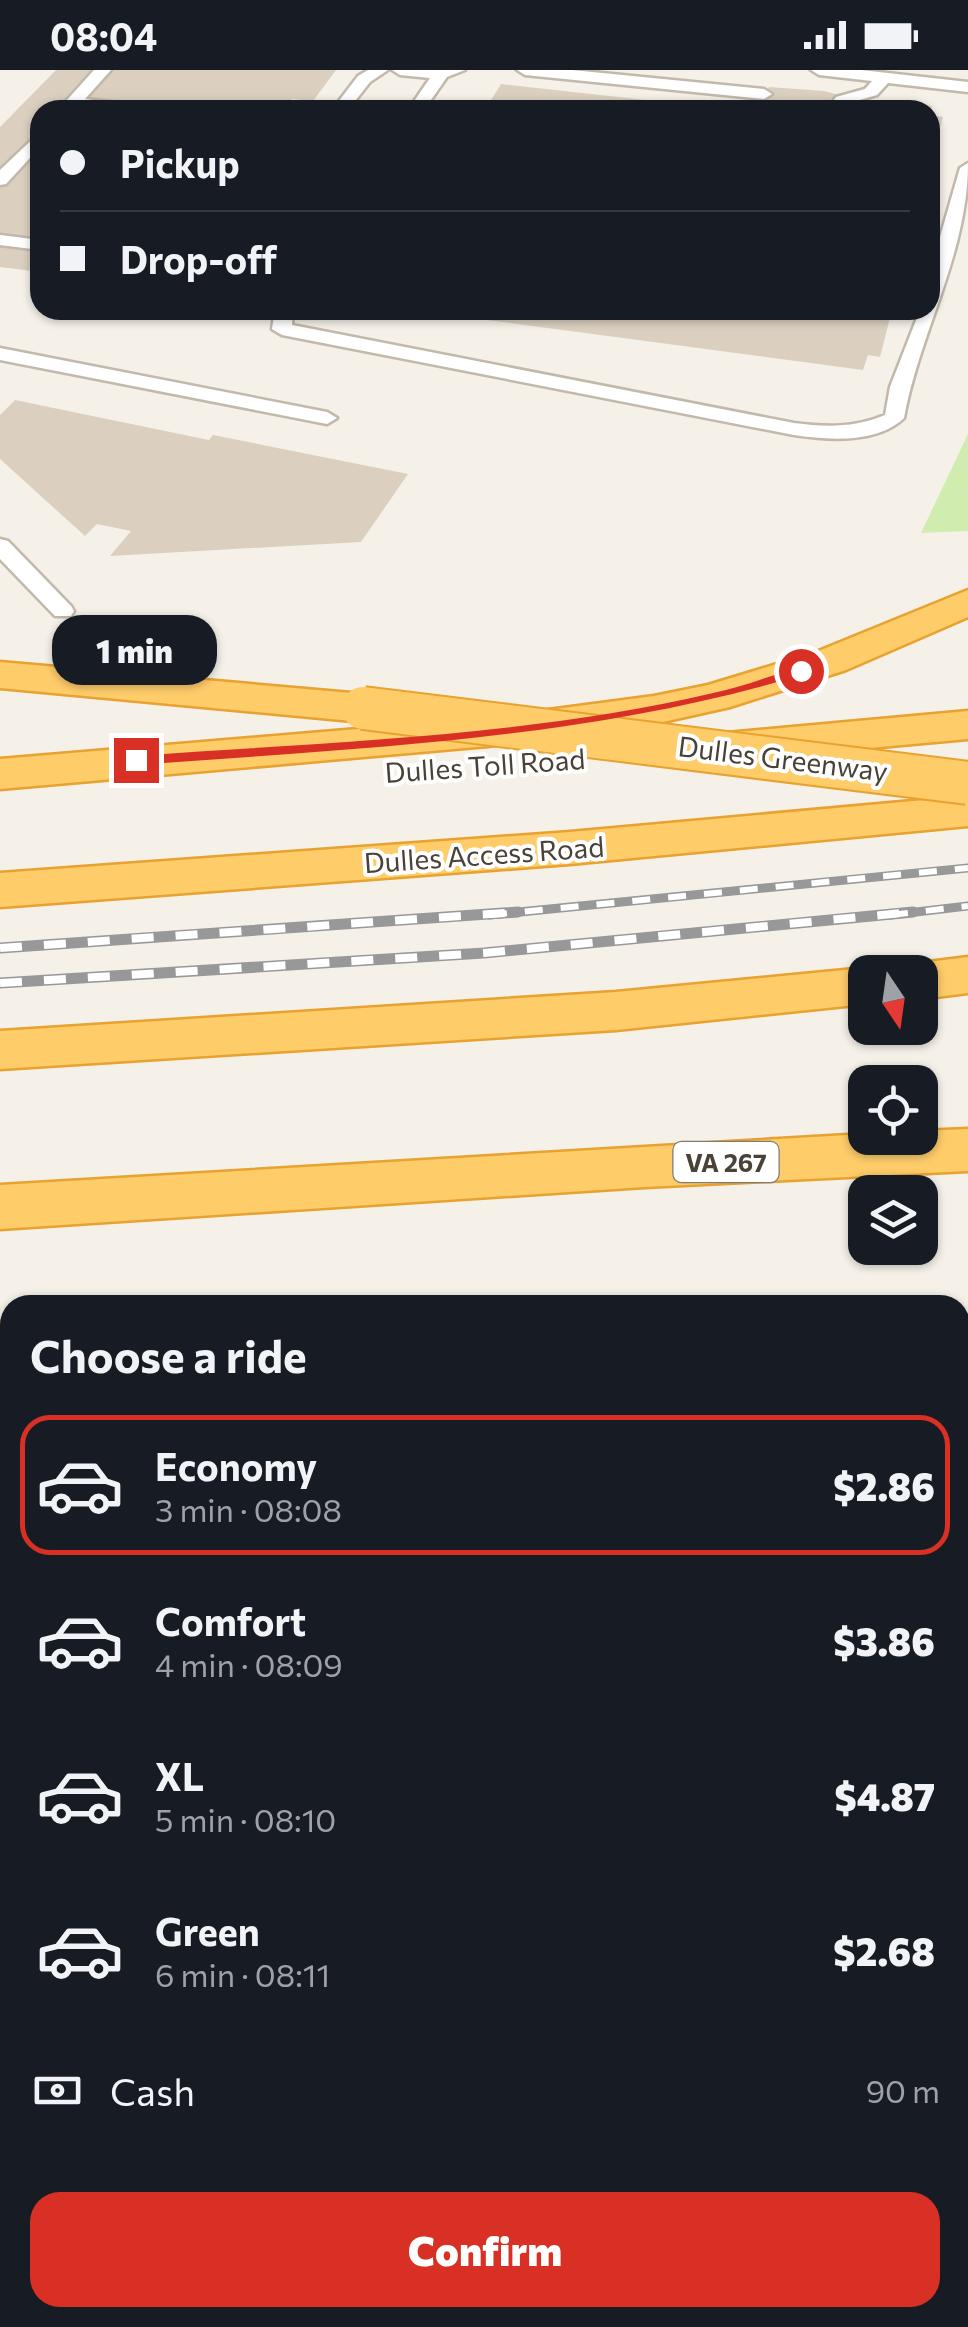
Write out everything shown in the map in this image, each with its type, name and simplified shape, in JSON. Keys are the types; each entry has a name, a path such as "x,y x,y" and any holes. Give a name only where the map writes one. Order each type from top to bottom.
{"highway":[{"path":"0,778 470,734 654,710 715,697 831,662 968,602"},
{"name":"Dulles Greenway","path":"0,676 363,708 968,783"},
{"name":"Dulles Toll Road","path":"0,778 218,783 770,744 968,725"},
{"name":"Dulles Access Road","path":"0,890 589,846 968,812"},
{"path":"938,978 968,976"},
{"path":"0,1050 616,1010 848,988"},
{"name":"VA 267","path":"0,1206 968,1150"}],"lane":[{"path":"75,100 103,70"},
{"path":"348,100 364,79 380,70"},
{"path":"400,70 449,72"},
{"path":"525,70 764,94"},
{"path":"819,70 968,87"},
{"path":"425,100 449,72"},
{"path":"842,100 870,92 884,77"},
{"path":"0,180 30,148"},
{"path":"940,269 968,168"},
{"path":"0,240 30,244"},
{"path":"283,320 282,329 732,414 798,431 842,434 874,428 894,418 900,386 925,320"},
{"path":"0,354 327,418"},
{"path":"0,546 63,611"}],"green space":[{"path":"968,434 968,531 921,533"}],"building":[{"path":"56,70 336,70 314,100 30,100 30,271 0,267 0,127"},
{"path":"501,84 645,100 491,100"},
{"path":"769,87 824,91 840,95 842,100 763,100"},
{"path":"487,320 889,320 880,357 868,355 863,370"},
{"path":"15,400 209,440 213,435 408,474 361,542 110,556 131,531 97,524 85,536 0,459 0,415"}],"railway":[{"path":"489,915 968,868"},
{"path":"890,915 968,906"},
{"path":"0,948 518,912"},
{"path":"0,983 484,953 913,912"}],"route":[{"path":"136,760 416,739 584,720 715,697 801,671"}]}
